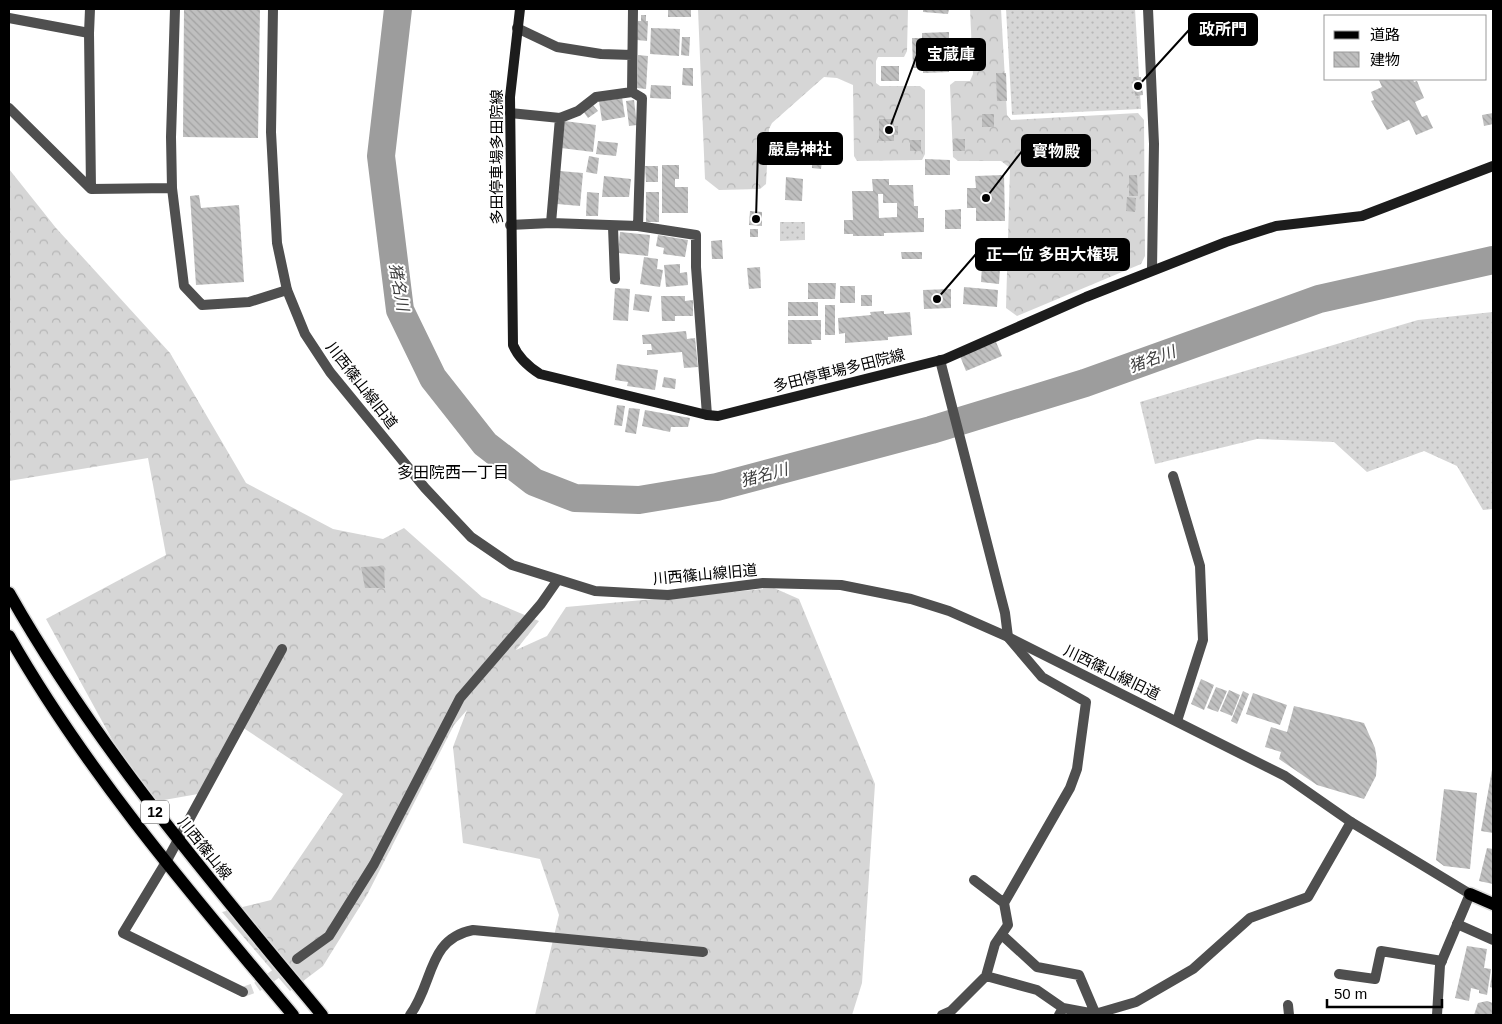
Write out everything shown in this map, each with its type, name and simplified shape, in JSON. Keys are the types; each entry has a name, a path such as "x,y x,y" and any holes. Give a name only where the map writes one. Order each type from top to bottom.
{"main road":[{"name":"多田停車場多田院線","path":"520,9 510,113 513,345 532,369 540,374 614,394 707,415 718,416 940,360 1152,269 1276,226 1362,216 1493,166"},
{"name":"川西篠山線","path":"9,594 37,644 110,751 177,841 322,1015"},
{"name":"12","path":"9,636 70,732 166,862 293,1015"},
{"path":"1470,894 1493,904"}],"street":[{"path":"90,9 91,189"},
{"path":"175,9 171,137 172,188 184,286 202,305 249,302 287,290"},
{"name":"川西篠山線旧道","path":"273,9 271,132 277,243 287,290 305,334 330,372 425,488 471,537 512,565 557,581 595,591 668,595 763,583 842,585 911,599 949,611 1008,637 1285,776 1350,822 1470,894"},
{"path":"632,92 633,9"},
{"path":"1148,9 1154,144 1152,269"},
{"path":"9,18 89,32"},
{"path":"517,28 557,47 601,54 632,55"},
{"path":"510,113 560,118 578,111 596,98 632,92 642,98 638,226"},
{"path":"9,108 91,189 172,188"},
{"path":"551,223 560,118"},
{"path":"510,225 551,223 614,227 638,226 696,235 696,267 707,415"},
{"path":"614,227 615,279"},
{"path":"940,360 1005,613 1008,637 1042,677 1086,702 1078,769 1070,788 1004,903 1008,925 995,944 986,976 951,1011 942,1015"},
{"path":"1173,476 1200,566 1203,640 1177,721"},
{"path":"297,959 329,936 374,864 460,698 541,604 557,581"},
{"path":"243,992 123,933 166,862 282,648"},
{"path":"986,976 1037,990 1061,1012 1096,1015 1136,1002 1193,969 1250,918 1308,897 1350,822"},
{"path":"974,880 1004,903"},
{"path":"1437,1015 1442,961 1470,894"},
{"path":"1457,924 1493,940"},
{"path":"410,1015 423,991 440,950 448,940 458,933 473,930 703,952"},
{"path":"1002,935 1037,967 1080,976 1096,1015"},
{"path":"1338,974 1375,979 1381,951 1442,961"}],"green space":[{"path":"698,9 908,9 907,51 904,57 878,57 876,61 876,83 880,86 920,86 925,90 925,154 922,160 857,161 854,156 853,85 837,78 824,77 772,123 769,129 766,184 760,189 719,190 705,179"},
{"path":"970,9 1001,9 1007,115 1011,120 1138,113 1144,120 1145,256 1141,264 1017,316 1006,308 1010,168 1001,161 958,161 953,157 950,85 955,81 970,81 973,74"},
{"path":"1006,9 1135,9 1141,109 1012,115"},
{"path":"9,169 56,228 170,353 246,483 333,529 383,539 404,528 482,597 539,621 516,650 547,636 566,607 774,588 799,599 875,784 862,983 852,1015 535,1015 559,915 540,859 463,843 453,747 467,710 454,725 367,895 323,966 290,991 222,912 271,900 343,794 239,725 198,794 147,803 46,619 166,555 148,458 9,481"},
{"path":"780,222 805,222 805,240 780,241"},
{"path":"1493,312 1493,509 1483,510 1457,466 1424,451 1367,472 1334,442 1257,439 1155,464 1140,402 1418,320"}],"building":[{"path":"184,9 260,9 258,138 183,137"},
{"path":"668,9 691,9 691,17 668,17"},
{"path":"923,9 949,9 948,14 923,12"},
{"path":"641,15 646,15 646,21 648,21 647,41 637,40 638,21 641,21"},
{"path":"651,28 680,29 679,56 650,54"},
{"path":"949,32 949,38 958,38 959,67 949,67 949,72 923,73 923,68 913,68 912,38 922,38 922,33"},
{"path":"682,37 690,37 689,56 681,55"},
{"path":"638,55 648,56 646,89 637,88"},
{"path":"881,66 899,66 899,81 881,81"},
{"path":"683,68 693,68 693,86 682,85"},
{"path":"996,73 1006,73 1007,101 997,101"},
{"path":"1133,77 1141,77 1143,95 1135,96"},
{"path":"1379,80 1417,81 1424,98 1415,102 1422,117 1427,115 1433,128 1416,135 1409,120 1387,130 1371,101 1374,100 1371,92 1382,87"},
{"path":"651,85 671,86 671,99 650,98"},
{"path":"622,97 625,117 602,121 599,101"},
{"path":"634,100 637,125 629,126 626,101"},
{"path":"593,105 598,111 588,118 583,111"},
{"path":"1493,113 1493,124 1484,126 1482,115"},
{"path":"982,114 994,114 994,127 982,127"},
{"path":"879,119 894,119 894,126 898,126 898,135 894,135 894,141 879,141"},
{"path":"564,121 596,125 593,152 561,148"},
{"path":"953,139 965,139 965,151 953,151"},
{"path":"910,140 921,140 921,151 910,151"},
{"path":"598,141 618,143 616,156 596,154"},
{"path":"589,156 599,158 597,174 586,172"},
{"path":"925,159 950,160 950,175 925,175"},
{"path":"812,160 822,161 821,169 812,168"},
{"path":"662,165 679,165 679,179 675,179 675,187 688,187 688,213 662,213"},
{"path":"645,166 658,166 658,182 646,182"},
{"path":"560,171 583,173 580,206 557,204"},
{"path":"1004,175 1005,221 976,221 976,208 967,208 967,188 976,188 975,176"},
{"path":"1129,175 1137,175 1138,196 1129,196"},
{"path":"604,176 631,179 629,197 602,197"},
{"path":"786,177 803,179 802,201 785,200"},
{"path":"872,179 889,179 889,185 913,185 914,206 918,206 918,218 924,218 924,232 884,233 884,236 853,236 853,234 844,234 844,220 853,220 852,191 873,191","holes":["878,194 883,194 883,203 897,203 897,217 879,218"]},
{"path":"587,192 599,193 598,216 586,216"},
{"path":"646,192 659,192 659,222 646,222"},
{"path":"199,195 201,208 239,205 244,282 196,285 190,196"},
{"path":"1127,197 1136,198 1135,212 1126,211"},
{"path":"961,209 961,229 945,229 945,210"},
{"path":"750,211 762,212 762,226 749,225"},
{"path":"750,229 758,229 758,237 750,237"},
{"path":"620,232 650,235 648,256 618,253"},
{"path":"658,235 688,240 685,257 663,254 664,248 656,246"},
{"path":"722,240 723,259 712,259 711,241"},
{"path":"901,252 922,252 922,259 902,259"},
{"path":"644,257 658,259 657,269 663,270 660,287 640,284"},
{"path":"680,264 680,273 687,272 688,285 666,287 664,265"},
{"path":"982,266 1000,268 999,284 981,282"},
{"path":"760,267 761,288 749,289 747,268"},
{"path":"808,283 836,283 835,299 808,299"},
{"path":"840,286 855,286 855,303 840,303"},
{"path":"964,287 998,290 997,307 963,304"},
{"path":"615,288 630,289 628,321 613,320"},
{"path":"951,289 951,308 924,309 923,290"},
{"path":"635,294 652,296 649,312 633,310"},
{"path":"861,295 872,295 872,306 861,306"},
{"path":"661,296 685,296 685,301 693,300 693,316 675,316 675,321 662,321"},
{"path":"788,302 818,302 818,316 788,316"},
{"path":"825,305 835,305 835,335 825,335"},
{"path":"884,311 884,314 910,312 912,335 888,337 888,340 845,343 845,333 839,334 838,318 871,315 870,312"},
{"path":"788,320 821,320 821,340 811,340 812,344 788,344"},
{"path":"686,331 687,339 695,338 698,367 684,368 682,352 647,355 647,350 652,350 651,344 643,344 642,335"},
{"path":"996,342 1002,356 966,371 960,356"},
{"path":"617,364 658,370 655,390 627,386 628,382 615,380"},
{"path":"664,377 676,379 675,389 662,387"},
{"path":"617,405 625,406 622,426 614,425"},
{"path":"629,408 640,409 636,434 625,432"},
{"path":"645,410 690,418 688,427 671,427 670,432 642,426"},
{"path":"384,566 385,588 365,588 361,567"},
{"path":"1201,679 1214,685 1204,710 1191,704"},
{"path":"1216,687 1227,691 1218,712 1207,708"},
{"path":"1229,690 1240,695 1232,716 1220,711"},
{"path":"1243,691 1249,694 1237,724 1231,721"},
{"path":"1253,693 1287,705 1280,725 1246,714"},
{"path":"1294,706 1364,723 1375,748 1377,761 1376,776 1364,799 1317,785 1279,759 1281,752 1265,747 1271,727 1287,732"},
{"path":"1493,770 1493,833 1481,831"},
{"path":"1444,789 1477,793 1470,869 1444,866 1436,860"},
{"path":"1487,848 1493,849 1493,884 1479,881"},
{"path":"1467,946 1487,949 1484,968 1491,969 1487,995 1471,988 1469,1001 1455,998"},
{"path":"1493,973 1493,988 1490,987"},
{"path":"1487,1001 1493,1003 1493,1015 1474,1015 1478,1003"}],"waterway":[{"name":"猪名川","path":"398,9 381,156 400,310 433,378 485,444 534,482 575,498 639,500 717,487 931,430 1085,383 1319,299 1493,260"}],"tunnel":[{"path":"243,992 257,987 297,959"}],"place":[{"name":"政所門","path":"1138,86"},
{"name":"宝蔵庫","path":"889,130"},
{"name":"寳物殿","path":"986,198"},
{"name":"嚴島神社","path":"756,219"},
{"name":"正一位 多田大権現","path":"937,299"}],"district":[{"name":"多田院西一丁目","path":"453,472"}]}
